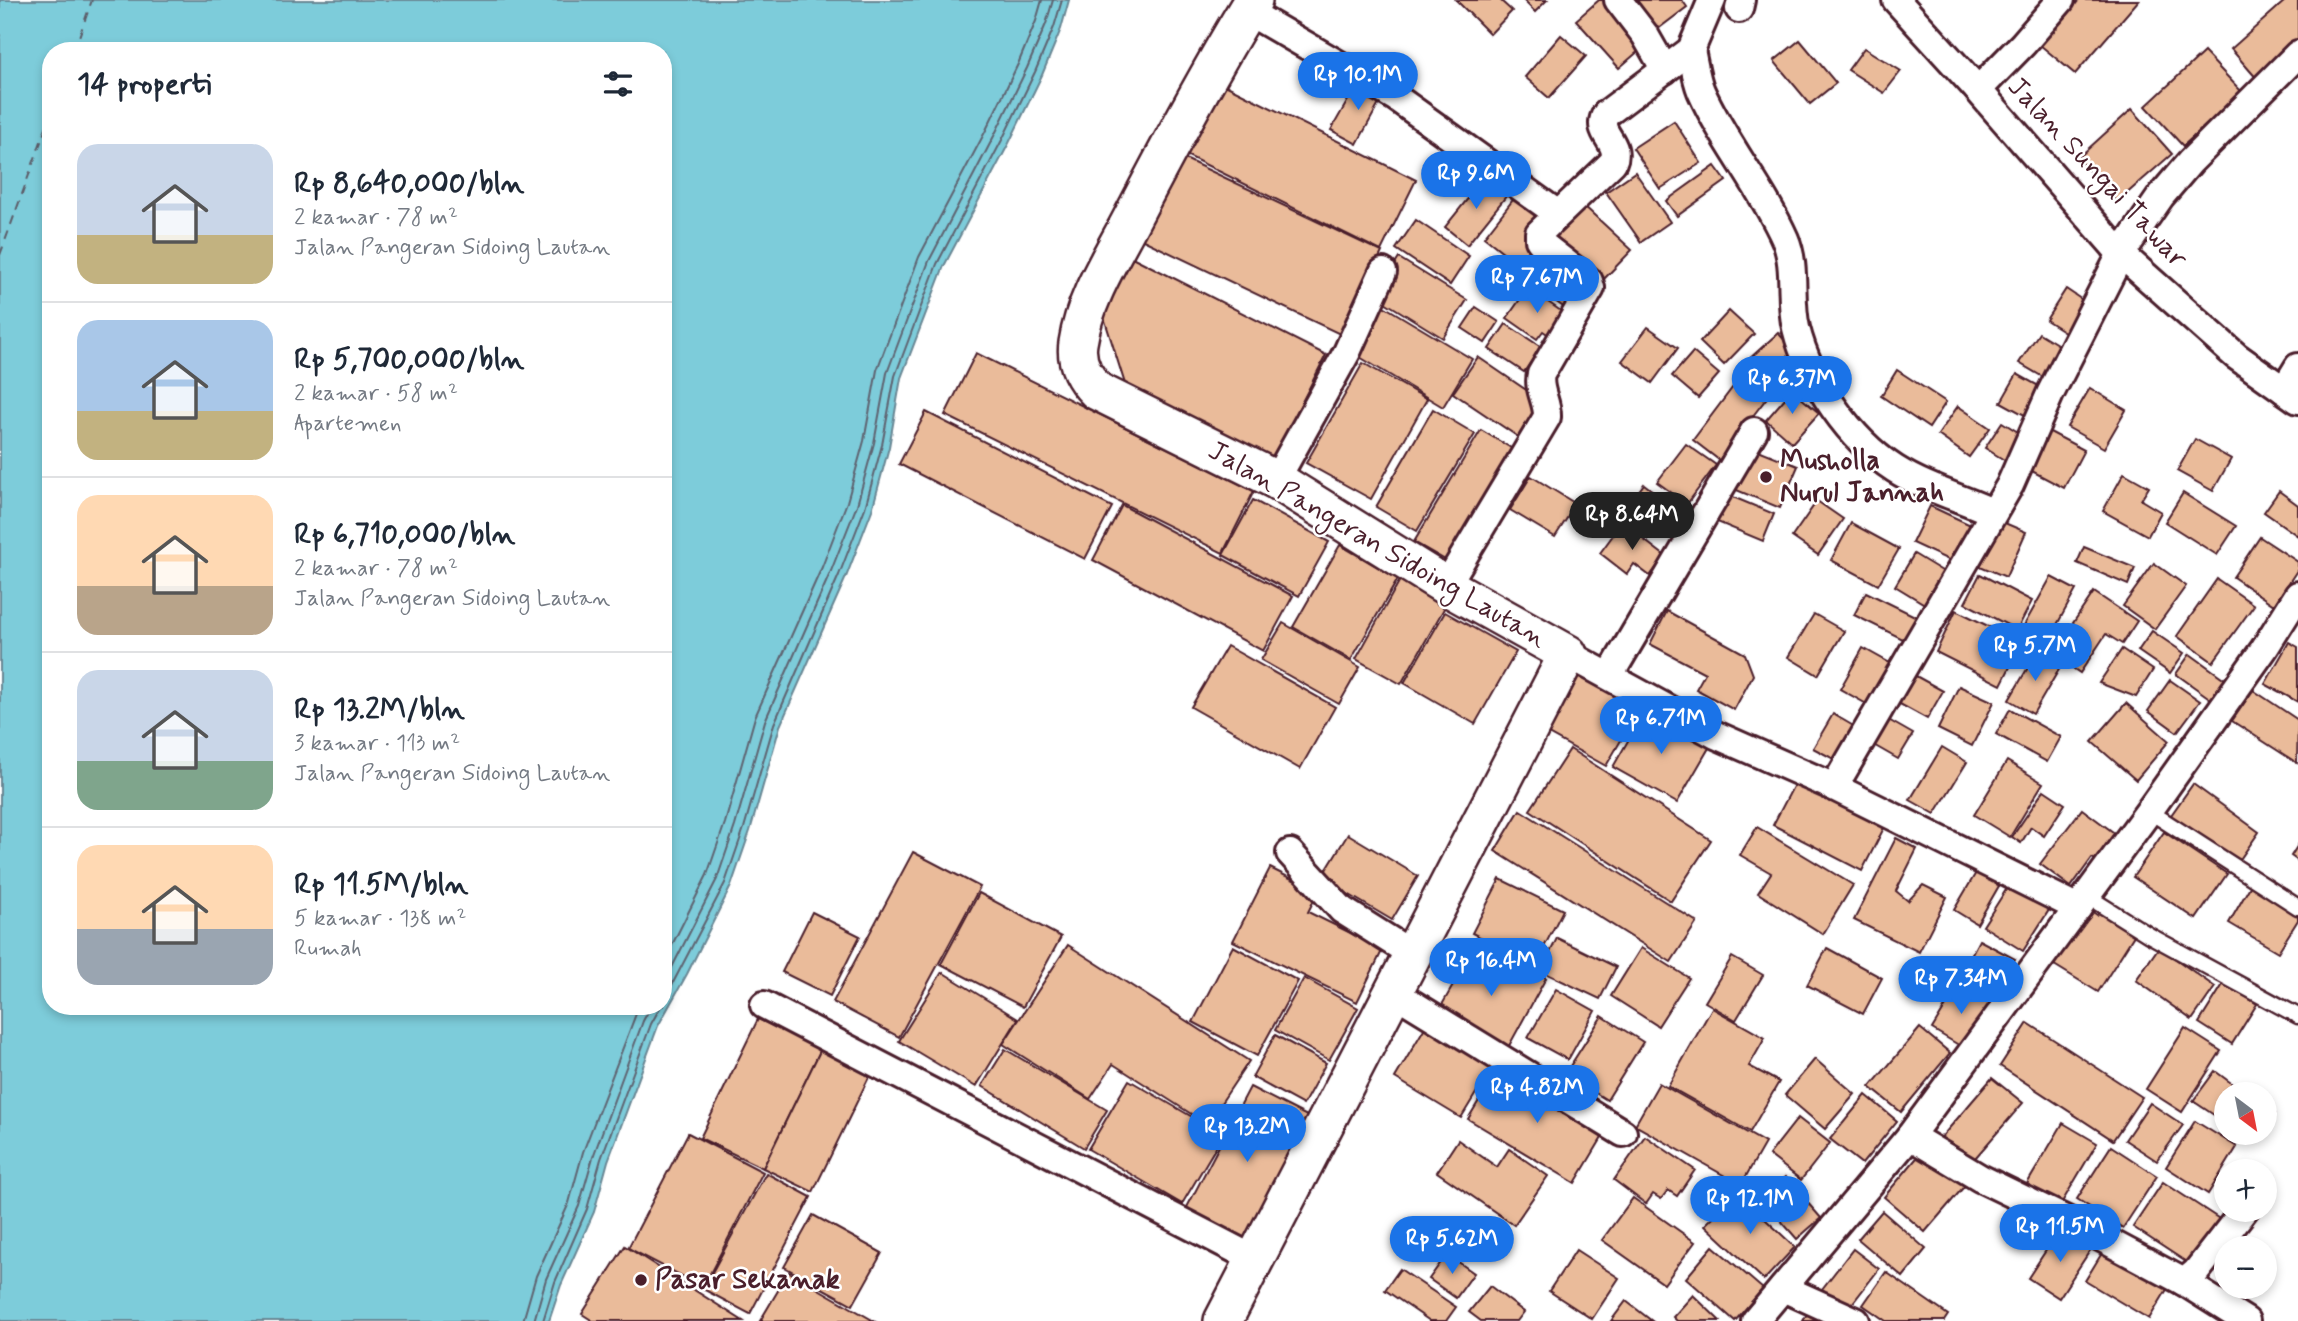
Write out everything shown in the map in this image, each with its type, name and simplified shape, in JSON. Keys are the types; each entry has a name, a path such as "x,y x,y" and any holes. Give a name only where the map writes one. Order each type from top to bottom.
{"street":[{"path":"1618,0 1646,35 1665,69"},
{"path":"1446,586 1547,417 1548,411 1539,379 1591,288 1589,281 1539,240 1539,233 1613,162 1615,147 1602,129 1601,121 1606,114 1691,50 1712,0"},
{"name":"Jalan Sungai Tawar","path":"1896,0 2121,254 2236,356 2291,395"},
{"path":"1978,90 2061,0"},
{"path":"1250,5 1395,97 1558,214"},
{"name":"Jalan Pangeran Sidoing Lautan","path":"1223,1321 1568,654 1446,586 1276,480 1097,391 1083,373 1077,346 1086,305 1186,114 1250,5"},
{"path":"1691,50 1700,89 1764,198 1786,242 1792,263 1791,287 1796,327 1806,357 1829,401 1844,422 1873,453 1896,470 1993,511"},
{"path":"1835,787 2010,485 2050,394 2121,254 2161,197 2190,162 2298,54"},
{"path":"1276,480 1347,352 1384,272"},
{"path":"2291,395 2298,367"},
{"path":"1611,676 1754,431"},
{"path":"1755,1321 1910,1136 2149,811 2264,649 2298,595"},
{"path":"1568,654 1716,735 2082,902"},
{"path":"1290,853 1342,910 1412,954"},
{"path":"1393,992 1623,1133"},
{"path":"764,1005 1255,1260"},
{"path":"1910,1136 1980,1178 2081,1227 2184,1282 2246,1321"},
{"path":"2184,1282 2196,1272 2235,1222"},
{"path":"1783,1288 1856,1321"}],"lane":[{"path":"2149,811 2298,907"},
{"path":"2082,902 2298,1016"}],"water":[{"path":"0,0 1069,0 1061,29 1042,75 944,266 901,378 889,447 872,510 846,577 780,726 731,886 672,1001 672,42 42,42 42,1015 664,1015 608,1161 594,1212 561,1285 549,1321 0,1321"}],"building":[{"path":"1456,0 1500,0 1512,11 1490,34"},
{"path":"1523,0 1547,0 1535,12"},
{"path":"1599,0 1609,0 1648,43 1619,68 1576,20"},
{"path":"1623,0 1682,0 1687,7 1650,35"},
{"path":"2079,0 2139,0 2075,74 2040,45"},
{"path":"2286,0 2298,0 2298,45 2258,80 2231,49"},
{"path":"1561,35 1586,56 1549,98 1525,77"},
{"path":"1800,40 1836,83 1810,104 1774,61"},
{"path":"1864,48 1901,71 1884,93 1848,70"},
{"path":"2204,52 2242,92 2183,146 2146,106"},
{"path":"1360,79 1385,93 1357,144 1331,130"},
{"path":"1219,82 1416,180 1381,251 1184,154"},
{"path":"2132,109 2172,154 2117,202 2078,158"},
{"path":"1674,121 1701,163 1660,189 1633,148"},
{"path":"1181,157 1382,252 1342,335 1141,239"},
{"path":"1715,166 1726,181 1677,216 1666,201"},
{"path":"1635,172 1670,222 1641,242 1606,192"},
{"path":"1486,176 1508,194 1467,245 1445,227"},
{"path":"1516,196 1543,217 1540,247 1523,268 1484,237"},
{"path":"1582,204 1632,250 1603,280 1553,235"},
{"path":"1416,220 1469,256 1450,285 1396,249"},
{"path":"1130,256 1326,355 1273,459 1125,384 1102,311"},
{"path":"1399,258 1467,300 1443,338 1375,296"},
{"path":"1557,261 1588,284 1569,311 1537,288"},
{"path":"1528,288 1568,316 1553,338 1543,331 1537,339 1507,318"},
{"path":"2066,289 2091,306 2071,336 2046,320"},
{"path":"1382,305 1472,359 1443,407 1353,353"},
{"path":"1476,307 1499,322 1485,343 1462,328"},
{"path":"1729,311 1754,334 1724,365 1700,342"},
{"path":"1506,324 1541,347 1524,372 1489,349"},
{"path":"1648,327 1678,348 1652,383 1622,361"},
{"path":"1778,333 1801,358 1773,384 1749,359"},
{"path":"2039,333 2067,350 2048,380 2019,363"},
{"path":"1693,352 1719,374 1698,398 1672,376"},
{"path":"976,353 1254,491 1223,553 945,415"},
{"path":"1478,357 1532,394 1541,413 1523,440 1453,393"},
{"path":"1363,363 1427,399 1371,499 1306,463"},
{"path":"1897,370 1946,402 1929,428 1881,396"},
{"path":"1745,371 1772,391 1719,460 1693,440"},
{"path":"2017,374 2046,390 2030,418 2001,402"},
{"path":"2090,388 2126,410 2104,448 2067,427"},
{"path":"1792,390 1819,413 1792,443 1766,420"},
{"path":"1958,406 1990,428 1969,457 1938,435"},
{"path":"1433,409 1475,434 1417,531 1376,507"},
{"path":"926,412 1112,507 1085,559 899,464"},
{"path":"2002,422 2026,437 2009,463 1985,448"},
{"path":"1481,430 1521,454 1454,565 1414,542"},
{"path":"2048,431 2084,450 2064,488 2028,469"},
{"path":"2195,439 2231,459 2213,491 2177,471"},
{"path":"1686,444 1716,465 1687,504 1657,482"},
{"name":"Musholla Nurul Jannah","path":"1751,447 1798,466 1780,508 1734,489"},
{"path":"2124,473 2149,487 2141,500 2161,512 2148,536 2103,511"},
{"path":"1531,476 1576,504 1555,537 1510,510"},
{"path":"1644,484 1684,515 1673,530 1658,524 1650,535 1622,513"},
{"path":"2279,491 2298,505 2298,536 2264,512"},
{"path":"1721,492 1774,514 1763,541 1710,519"},
{"path":"2183,493 2236,526 2217,555 2165,522"},
{"path":"1253,500 1329,542 1299,596 1223,555"},
{"path":"1817,501 1843,519 1818,555 1792,537"},
{"path":"1122,505 1293,596 1263,651 1093,560"},
{"path":"1930,506 1975,527 1957,564 1912,543"},
{"path":"2000,521 2026,532 2006,577 1980,566"},
{"path":"1622,523 1665,556 1650,576 1634,564 1627,574 1600,553"},
{"path":"1851,523 1899,549 1878,585 1831,560"},
{"path":"2260,537 2298,562 2298,569 2274,605 2233,577"},
{"path":"1340,545 1398,579 1351,660 1293,627"},
{"path":"2084,547 2135,568 2128,585 2077,563"},
{"path":"1914,554 1952,577 1933,609 1895,586"},
{"path":"2154,563 2186,586 2155,629 2123,606"},
{"path":"1980,574 2032,601 2017,630 1965,603"},
{"path":"2051,577 2076,590 2047,643 2022,629"},
{"path":"2217,579 2254,605 2213,662 2177,636"},
{"path":"1400,580 1446,605 1401,684 1356,659"},
{"path":"1866,592 1927,622 1915,645 1854,615"},
{"path":"2094,592 2137,621 2122,644 2106,634 2080,673 2052,654"},
{"path":"1956,610 2022,643 2001,685 1936,652"},
{"path":"1667,611 1745,654 1753,675 1734,710 1696,689 1705,673 1650,644"},
{"path":"1445,612 1516,652 1475,724 1404,683"},
{"path":"1814,614 1844,631 1818,675 1788,657"},
{"path":"1283,623 1360,667 1339,704 1261,660"},
{"path":"2152,631 2184,653 2170,673 2138,651"},
{"path":"2289,642 2298,647 2298,702 2265,684"},
{"path":"1227,646 1335,707 1300,769 1191,707"},
{"path":"1863,648 1895,666 1872,707 1840,689"},
{"path":"2122,649 2153,670 2136,697 2099,683"},
{"path":"2037,652 2061,666 2033,714 2009,700"},
{"path":"2190,654 2230,683 2215,702 2176,674"},
{"path":"1581,666 1644,701 1606,766 1543,731"},
{"path":"1914,675 1943,691 1927,719 1898,703"},
{"path":"2170,680 2200,701 2177,732 2148,711"},
{"path":"1959,686 1994,702 1972,746 1938,729"},
{"path":"2253,690 2298,720 2297,763 2232,721"},
{"path":"2126,703 2169,741 2136,780 2092,742"},
{"path":"1646,709 1710,746 1677,803 1613,767"},
{"path":"2010,709 2061,737 2047,762 1996,734"},
{"path":"1833,714 1862,731 1843,764 1813,748"},
{"path":"1885,718 1913,734 1898,759 1870,743"},
{"path":"1942,747 1967,762 1935,814 1910,800"},
{"path":"1570,749 1711,840 1671,901 1530,810"},
{"path":"2007,761 2043,783 2010,837 1974,815"},
{"path":"1798,777 1887,822 1862,871 1773,825"},
{"path":"2193,784 2259,832 2236,865 2169,818"},
{"path":"2044,790 2065,804 2044,836 2031,827 2021,843 2012,837"},
{"path":"2082,809 2117,835 2097,861 2092,858 2071,887 2040,864"},
{"path":"1520,810 1697,922 1671,962 1495,851"},
{"path":"1757,827 1853,885 1823,934 1758,893 1771,873 1740,855"},
{"path":"2164,832 2227,874 2196,919 2133,877"},
{"path":"1348,834 1418,876 1392,920 1321,878"},
{"path":"1896,838 1917,849 1896,891 1908,901 1923,885 1947,897 1919,952 1854,920"},
{"path":"2298,845 2298,861 2291,856"},
{"path":"913,852 980,887 899,1037 833,1002"},
{"path":"1270,868 1318,892 1308,912 1383,949 1357,1002 1233,941"},
{"path":"1977,871 2000,884 1977,924 1954,910"},
{"path":"1500,879 1563,910 1535,965 1472,933"},
{"path":"2252,883 2298,911 2298,920 2278,952 2229,923"},
{"path":"2009,885 2049,910 2023,951 1983,926"},
{"path":"979,893 1061,937 1023,1007 941,964"},
{"path":"2087,908 2097,915 2101,910 2136,932 2098,992 2051,963"},
{"path":"812,912 860,936 830,996 782,972"},
{"path":"1557,938 1616,967 1600,999 1541,971"},
{"path":"1479,940 1546,978 1504,1055 1435,1017"},
{"path":"1979,940 2015,959 1996,993 1961,974"},
{"path":"1068,945 1249,1061 1207,1124 1113,1064 1090,1099 1003,1044"},
{"path":"1233,946 1298,981 1257,1056 1193,1022"},
{"path":"2159,947 2215,987 2192,1020 2136,980"},
{"path":"1641,948 1689,978 1658,1026 1611,996"},
{"path":"1827,948 1882,978 1863,1014 1807,985"},
{"path":"1732,957 1763,975 1736,1020 1705,1002"},
{"path":"942,972 1018,1019 976,1087 899,1041"},
{"path":"1304,978 1358,1008 1329,1060 1275,1030"},
{"path":"2224,983 2257,1004 2232,1044 2199,1023"},
{"path":"1959,984 1990,1003 1962,1047 1932,1029"},
{"path":"1556,989 1595,1011 1568,1060 1528,1038"},
{"path":"1712,1008 1765,1038 1749,1066 1779,1082 1750,1132 1668,1086"},
{"path":"1602,1016 1643,1042 1607,1100 1565,1074"},
{"path":"1431,1017 1498,1057 1461,1118 1395,1078"},
{"path":"758,1019 821,1049 763,1168 700,1138"},
{"path":"2028,1023 2142,1097 2113,1140 2000,1066"},
{"path":"1920,1028 1950,1053 1901,1112 1870,1087"},
{"path":"2185,1028 2221,1051 2182,1112 2146,1089"},
{"path":"1275,1035 1326,1063 1303,1105 1252,1077"},
{"path":"821,1049 871,1073 813,1192 763,1168"},
{"path":"1005,1049 1107,1110 1084,1148 982,1086"},
{"path":"1815,1059 1855,1094 1825,1129 1785,1095"},
{"path":"1499,1067 1606,1131 1575,1183 1468,1119"},
{"path":"2215,1071 2230,1082 2214,1082 2214,1115 2193,1101"},
{"path":"1992,1078 2023,1103 1969,1165 1939,1140"},
{"path":"1129,1080 1223,1135 1182,1204 1088,1149"},
{"path":"1659,1083 1765,1143 1741,1185 1635,1125"},
{"path":"1250,1087 1309,1117 1243,1241 1185,1211"},
{"path":"1866,1095 1897,1121 1862,1164 1830,1139"},
{"path":"2150,1103 2183,1125 2157,1161 2125,1140"},
{"path":"1798,1118 1830,1143 1801,1180 1769,1155"},
{"path":"2195,1121 2214,1133 2214,1145 2237,1147 2230,1159 2214,1159 2214,1184 2208,1194 2166,1167"},
{"path":"2063,1123 2097,1143 2061,1204 2027,1184"},
{"path":"688,1133 763,1172 703,1287 628,1248"},
{"path":"1645,1136 1695,1170 1677,1196 1668,1190 1661,1199 1653,1194 1646,1204 1614,1180"},
{"path":"1458,1140 1497,1167 1509,1149 1548,1176 1514,1225 1437,1172"},
{"path":"2111,1146 2157,1176 2123,1228 2077,1199"},
{"path":"1926,1147 1968,1182 1925,1232 1884,1197"},
{"path":"766,1173 811,1197 750,1314 703,1289"},
{"path":"1785,1177 1821,1218 1797,1239 1761,1198"},
{"path":"2163,1182 2214,1215 2214,1222 2224,1222 2194,1267 2133,1227"},
{"path":"1737,1193 1795,1247 1764,1280 1705,1225"},
{"path":"1633,1198 1695,1242 1664,1284 1602,1240"},
{"path":"1882,1211 1926,1249 1903,1277 1858,1239"},
{"path":"813,1215 882,1253 853,1305 784,1267"},
{"path":"2060,1229 2091,1249 2059,1298 2028,1278"},
{"name":"Pasar Sekanak","path":"625,1246 743,1321 593,1321 582,1314"},
{"path":"1713,1246 1763,1289 1735,1321 1686,1278"},
{"path":"2105,1248 2169,1286 2149,1319 2085,1281"},
{"path":"1853,1249 1879,1269 1848,1309 1822,1289"},
{"path":"1576,1250 1619,1278 1592,1319 1549,1291"},
{"path":"1447,1254 1474,1273 1456,1298 1429,1279"},
{"path":"1400,1269 1456,1307 1446,1321 1430,1321 1385,1290"},
{"path":"789,1272 874,1321 760,1321"},
{"path":"1886,1272 1948,1315 1944,1321 1886,1321 1863,1305"},
{"path":"1490,1286 1524,1312 1517,1321 1481,1321 1469,1312"},
{"path":"1693,1295 1720,1321 1677,1321 1673,1317"},
{"path":"1626,1301 1652,1321 1611,1321"},
{"path":"1809,1310 1830,1321 1803,1321"}],"ferry route":[{"path":"77,42 92,0"},
{"path":"0,255 42,139"}],"place":[{"name":"Musholla Nurul Jannah","path":"1766,477"},
{"name":"Pasar Sekanak","path":"641,1280"}]}
